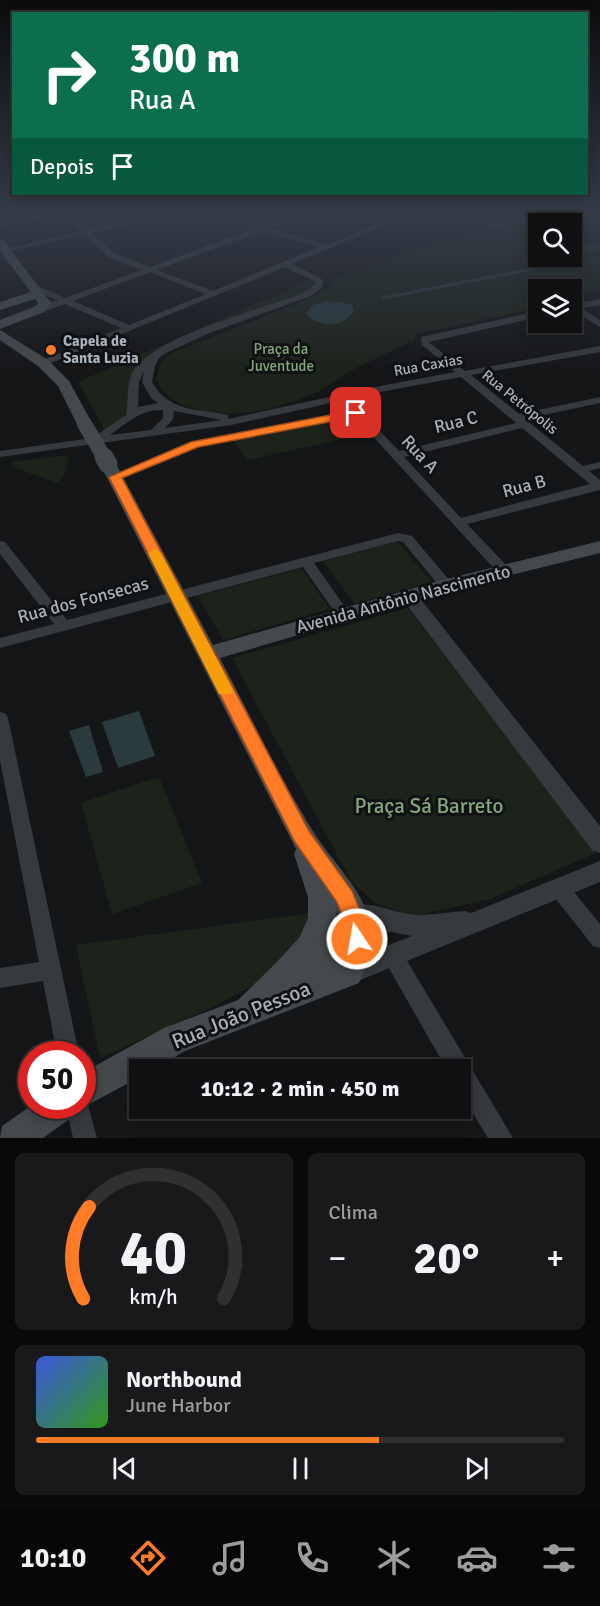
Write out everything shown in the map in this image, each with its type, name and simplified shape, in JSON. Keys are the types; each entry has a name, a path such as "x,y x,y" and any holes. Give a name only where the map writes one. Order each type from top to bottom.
{"main road":[{"path":"0,320 34,312 44,305 44,300 16,267"},
{"path":"0,306 35,291"},
{"path":"0,325 17,317"},
{"path":"0,334 43,363 70,392 84,423 112,470 302,837 345,897 357,927 357,939 343,975 327,970 318,958 316,951 323,904 302,837"},
{"name":"Avenida Antônio Nascimento","path":"206,655 446,585 600,547"},
{"path":"242,1014 296,964 319,928 333,920 353,915"},
{"name":"Rua João Pessoa","path":"96,1082 176,1039 343,975"},
{"path":"14,1138 41,1119"}],"street":[{"path":"141,267 212,293"},
{"path":"34,312 156,267"},
{"path":"43,363 277,267"},
{"path":"152,434 137,430 131,415 134,381 137,372 146,361 160,352 303,296 318,287 320,282 316,278 292,267"},
{"path":"35,291 128,327"},
{"path":"582,305 600,302"},
{"path":"582,313 600,324"},
{"name":"Rua Petrópolis","path":"528,316 424,339 425,343 463,375 599,486"},
{"name":"Rua Caxias","path":"262,415 380,388 600,350"},
{"path":"160,352 150,366 147,382 152,393 170,407"},
{"name":"Rua C","path":"396,455 600,400"},
{"path":"90,442 150,405 214,417 262,415"},
{"path":"152,434 168,419 170,407"},
{"name":"Rua A","path":"112,470 195,444 356,413 504,570"},
{"path":"0,454 152,434 262,415"},
{"path":"0,461 73,444"},
{"path":"580,470 600,465"},
{"name":"Rua B","path":"459,522 599,486"},
{"path":"177,595 403,537 446,585"},
{"path":"0,544 64,627"},
{"path":"306,561 344,614"},
{"name":"Rua dos Fonsecas","path":"0,643 177,595"},
{"path":"409,596 600,843"},
{"path":"0,718 66,1041"},
{"path":"343,975 600,871"},
{"path":"559,888 600,939"},
{"path":"353,915 383,918 418,926 483,920"},
{"path":"393,956 454,1059"},
{"path":"0,978 52,970"},
{"path":"471,1088 501,1138"},
{"path":"81,1119 85,1138"}],"green space":[{"name":"Praça da Juventude","path":"367,267 600,267 600,286 582,296 582,279 528,279 528,310 416,334 414,341 352,370 321,390 290,403 241,413 208,412 175,401 159,384 156,378 160,365 168,355 327,289 331,280"},
{"path":"312,279 315,281 313,287 308,291 223,323 138,368 131,404 122,417 105,431 78,382"},
{"path":"356,417 373,432 248,460 233,441"},
{"path":"69,455 64,475 58,483 13,467 10,462"},
{"path":"397,541 432,582 355,604 323,561"},
{"path":"301,568 330,609 223,640 198,596"},
{"name":"Praça Sá Barreto","path":"408,608 596,853 490,899 413,916 375,903 351,881 232,658"},
{"path":"159,777 202,883 112,914 81,803"},
{"path":"311,913 292,952 263,980 213,1007 100,1058 76,945"}],"shaded area":[{"path":"327,301 352,304 354,311 344,320 333,324 321,323 309,317 307,312 313,305"},
{"path":"139,711 155,756 118,768 102,722"},
{"path":"89,725 103,772 86,777 69,731"}],"waterway":[{"path":"383,298 542,267"}],"slow traffic":[{"path":"155,553 225,690"}],"place":[{"name":"Capela de Santa Luzia","path":"51,350"}],"route":[{"path":"356,413 195,444 115,477 302,837 345,897 357,927 357,939"}]}
